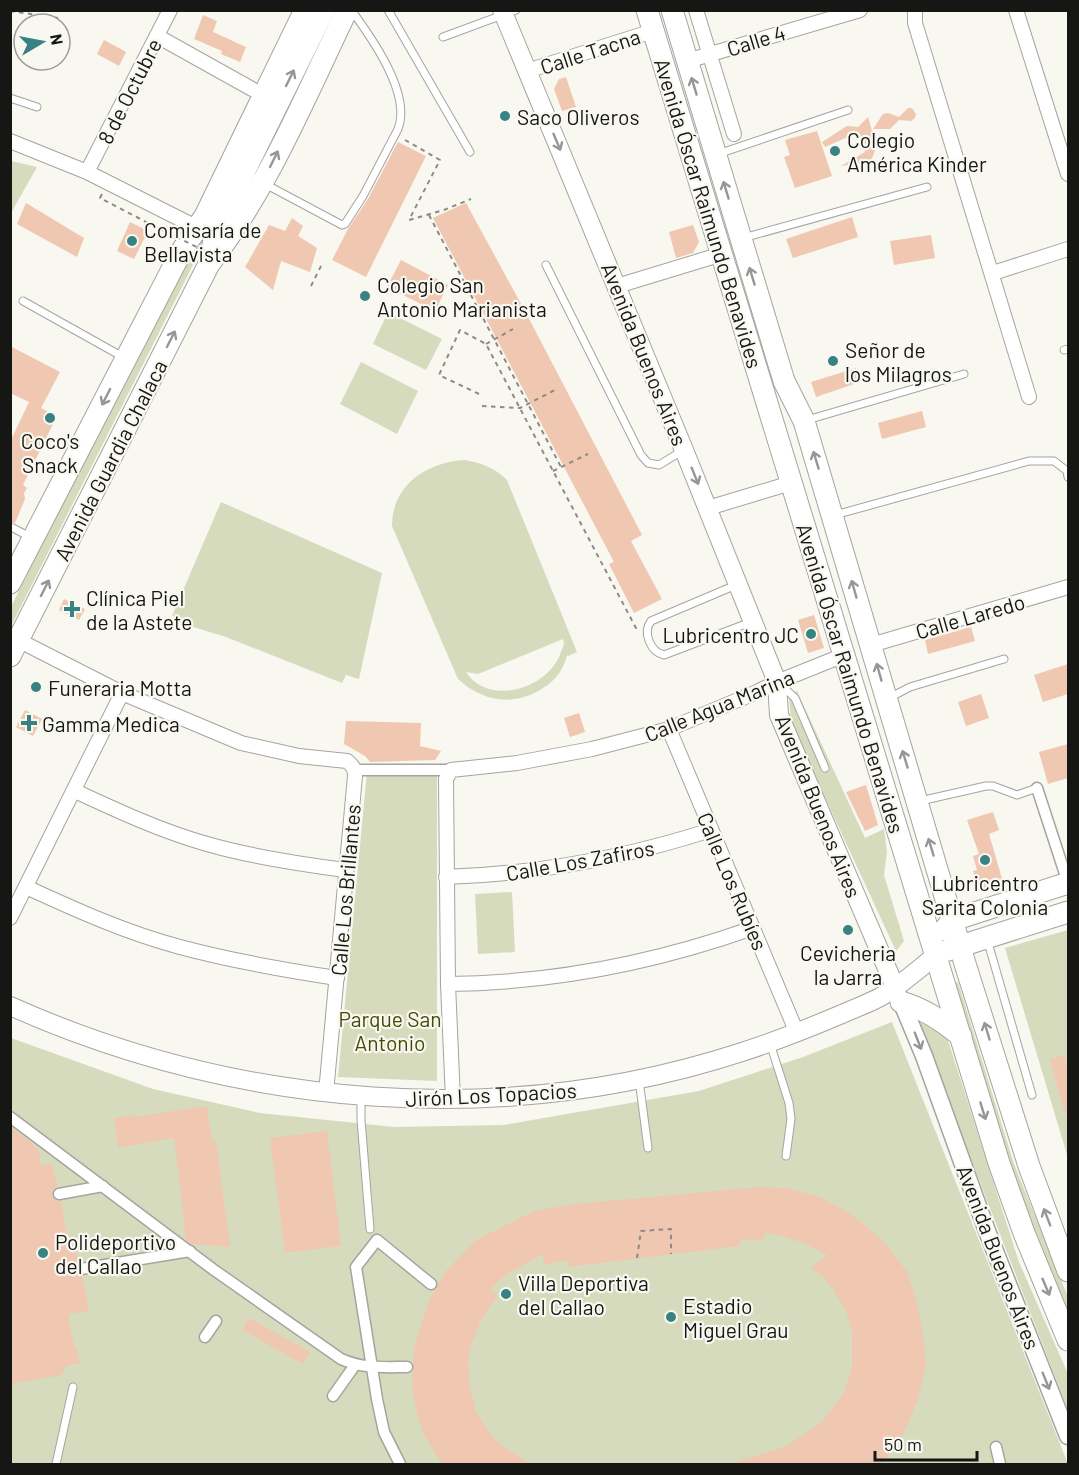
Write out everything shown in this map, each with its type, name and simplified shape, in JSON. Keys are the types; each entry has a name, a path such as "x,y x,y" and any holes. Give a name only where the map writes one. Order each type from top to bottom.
{"main road":[{"name":"Avenida Guardia Chalaca","path":"219,263 203,221 252,89 290,10"},
{"name":"Avenida Guardia Chalaca","path":"203,221 305,10"},
{"name":"Avenida Guardia Chalaca","path":"10,583 181,252 203,221 324,10"},
{"name":"Avenida Guardia Chalaca","path":"14,648 263,182 349,10"},
{"name":"Avenida Óscar Raimundo Benavides","path":"647,10 1006,1183 1068,1340"},
{"name":"Avenida Óscar Raimundo Benavides","path":"672,10 784,381 804,421 960,944 1029,1166 1068,1271"},
{"name":"Avenida Buenos Aires","path":"508,12 527,71 708,508 777,682 779,715 898,994"},
{"path":"689,149 713,149"},
{"path":"791,483 834,520 807,533"},
{"path":"934,949 953,920 1068,883"},
{"path":"934,949 986,937 1068,912"},
{"name":"Jirón Los Topacios","path":"10,1006 46,1022 115,1047 182,1067 237,1079 326,1093 453,1100 569,1092 639,1080 716,1061 797,1033 881,997 898,994 934,949"},
{"path":"898,994 933,1015 961,1036"}],"street":[{"name":"8 de Octubre","path":"87,172 170,10"},
{"path":"696,10 734,134"},
{"name":"Calle 4","path":"687,61 809,17 860,10"},
{"path":"915,10 915,23 1029,396"},
{"path":"1016,10 1068,174"},
{"name":"Calle Tacna","path":"527,71 653,31"},
{"path":"157,36 252,89"},
{"path":"1054,131 1068,127"},
{"path":"10,141 203,221"},
{"path":"993,273 1068,249"},
{"path":"617,286 722,254"},
{"path":"708,508 791,483"},
{"name":"Calle Laredo","path":"871,645 1068,587"},
{"path":"14,648 241,743 351,765 451,770 446,779 446,876 453,1100"},
{"name":"Calle Agua Marina","path":"451,770 517,763 592,749 669,729 844,655"},
{"path":"10,918 122,693"},
{"name":"Calle Los Rubíes","path":"669,729 797,1033"},
{"name":"Calle Los Brillantes","path":"326,1093 346,870 351,765"},
{"path":"1037,788 1068,883"},
{"path":"75,791 140,821 207,844 276,860 346,870"},
{"name":"Calle Los Zafiros","path":"446,876 517,873 583,863 648,849 711,830"},
{"path":"26,887 101,920 178,947 257,966 337,978"},
{"path":"448,984 519,981 604,970 680,952 753,928"},
{"name":"Avenida Buenos Aires","path":"898,994 924,1056 1004,1275 1068,1436"},
{"path":"10,1117 190,1251 341,1359 355,1365 407,1367"},
{"path":"59,1194 103,1186"},
{"path":"400,1464 384,1432 356,1267 377,1240 431,1284"},
{"path":"81,1269 190,1251"},
{"path":"206,1337 216,1321"},
{"path":"333,1396 355,1365"},
{"path":"996,1447 1000,1464"}],"lane":[{"path":"263,182 342,225 345,224 363,196 401,121 397,90 375,44 349,10"},
{"path":"388,10 470,152"},
{"path":"443,37 508,12"},
{"path":"10,98 37,107"},
{"path":"713,149 848,110"},
{"path":"741,239 927,187"},
{"path":"546,265 641,455 648,463 659,465 684,450"},
{"path":"23,301 126,359"},
{"path":"804,421 964,374"},
{"path":"834,520 1029,461 1054,461 1067,471 1068,477"},
{"path":"13,528 33,538"},
{"path":"738,584 651,621 647,626 651,644 657,653 664,655 753,622"},
{"path":"887,699 910,687 1004,659"},
{"path":"777,682 795,698 825,768"},
{"path":"918,801 986,786 1017,795 1037,788"},
{"path":"986,937 1032,1095"},
{"path":"770,1043 789,1103 790,1119 786,1156"},
{"path":"639,1080 648,1149"},
{"path":"361,1096 370,1229"},
{"path":"56,1464 73,1387"}],"path":[{"path":"394,135 440,160 408,220 429,215 471,199"},
{"path":"107,182 100,198 219,263"},
{"path":"429,215 561,467"},
{"path":"311,286 323,262"},
{"path":"486,344 513,329"},
{"path":"478,393 439,375 460,330 486,344 639,634"},
{"path":"482,406 520,408 555,390"},
{"path":"553,471 588,454"},
{"path":"637,1258 641,1231 671,1229 671,1254"}],"green space":[{"path":"10,161 37,167 11,213"},
{"path":"223,202 11,626 11,607 129,368"},
{"path":"388,312 442,339 426,370 373,344"},
{"path":"361,362 418,391 397,434 340,404"},
{"path":"465,460 483,464 507,480 577,652 567,655 561,670 551,682 521,698 510,700 488,697 458,679 392,526 398,499 414,478 438,465","holes":["563,639 563,647 554,665 544,676 517,689 503,691 488,689 476,683 466,672 478,674"]},
{"path":"221,502 382,573 359,679 346,675 342,683 226,637 177,622 178,618 172,616"},
{"path":"797,691 865,838 884,829 887,852 884,875 904,941 896,951 791,724 789,695"},
{"name":"Parque San Antonio","path":"367,772 437,772 437,1081 338,1077"},
{"path":"512,892 515,952 478,954 475,894"},
{"path":"1068,930 1068,1158 1005,948"},
{"path":"958,982 1014,1164 1068,1297 1068,1318 1011,1174 952,983"},
{"name":"Villa Deportiva del Callao","path":"892,1022 1068,1464 11,1464 11,1038 153,1089 260,1113 394,1127 504,1125 699,1091 803,1057"},
{"path":"918,1022 946,1034 1019,1262 1068,1374 1068,1410"}],"building":[{"path":"203,15 217,21 213,32 246,47 240,62 194,39"},
{"path":"104,40 126,52 119,66 97,54"},
{"path":"566,77 576,107 562,111 554,89 559,79"},
{"path":"908,108 912,108 916,114 911,121 899,120 890,129 873,129 883,114 888,113 899,117"},
{"path":"868,117 876,145 878,144 869,165 868,162 841,166 865,152 859,132 825,147 822,142 847,126 858,127"},
{"path":"817,131 832,176 795,188 784,157 790,155 785,140"},
{"path":"398,142 426,156 366,277 332,260"},
{"path":"26,203 84,238 77,257 17,224"},
{"path":"466,203 642,535 631,541 662,599 634,613 609,564 614,562 433,218"},
{"path":"852,217 858,237 793,258 786,239"},
{"path":"292,218 303,226 298,236 317,248 310,272 281,261 273,290 245,267 269,225 285,231"},
{"name":"Comisaría de Bellavista","path":"130,222 148,231 134,259 117,251"},
{"path":"693,225 699,242 693,253 676,258 669,232"},
{"path":"931,235 935,258 894,265 890,241"},
{"path":"401,260 448,285 435,311 387,287"},
{"path":"10,346 60,372 41,408 57,416 23,485 27,488 24,493 25,499 15,523 10,523 10,442 29,402 10,393"},
{"path":"856,368 860,382 816,397 811,382"},
{"path":"922,411 926,427 882,439 878,423"},
{"name":"Clínica Piel de la Astete","path":"64,599 85,609 79,620 59,610"},
{"name":"Lubricentro JC","path":"814,615 824,648 808,653 798,620"},
{"path":"971,627 975,641 928,654 925,640"},
{"path":"1068,664 1068,694 1043,702 1034,675"},
{"path":"981,694 989,718 966,726 958,702"},
{"name":"Gamma Medica","path":"25,710 42,719 33,736 16,727"},
{"path":"579,713 585,732 570,737 564,718"},
{"path":"346,721 421,723 420,746 441,751 435,760 370,762 365,756 344,744"},
{"path":"1068,744 1068,778 1048,784 1039,752"},
{"path":"866,785 878,825 865,831 846,792"},
{"path":"993,812 999,830 989,834 1003,882 979,890 973,871 977,870 973,856 979,854 967,820"},
{"path":"1064,1055 1068,1069 1068,1113 1065,1114 1050,1060"},
{"path":"207,1106 212,1142 216,1141 230,1247 191,1244 186,1240 174,1138 118,1148 114,1118"},
{"name":"Polideportivo del Callao","path":"10,1127 33,1143 34,1148 38,1148 41,1165 52,1163 57,1187 52,1191 52,1196 56,1201 61,1201 69,1246 75,1245 78,1262 74,1266 74,1271 78,1276 82,1276 89,1311 68,1314 74,1347 76,1347 80,1363 66,1366 62,1375 10,1384"},
{"path":"327,1131 341,1246 285,1253 270,1138"},
{"path":"758,1187 787,1188 820,1197 842,1209 859,1220 885,1243 907,1272 917,1302 926,1365 918,1399 908,1424 898,1444 881,1464 738,1464 738,1461 785,1447 822,1422 844,1393 852,1368 852,1331 846,1311 833,1289 811,1267 827,1255 806,1244 766,1233 763,1240 740,1240 739,1246 568,1267 568,1260 544,1265 543,1254 507,1274 490,1289 497,1296 481,1320 471,1346 468,1358 469,1383 476,1412 491,1435 501,1445 531,1464 442,1464 424,1435 416,1410 412,1387 414,1348 434,1291 446,1271 476,1240 534,1211 576,1204"},
{"path":"249,1318 310,1352 303,1364 242,1330"}],"place":[{"name":"Saco Oliveros","path":"505,116"},
{"name":"Colegio América Kinder","path":"835,151"},
{"name":"Comisaría de Bellavista","path":"132,241"},
{"name":"Colegio San Antonio Marianista","path":"365,296"},
{"name":"Señor de los Milagros","path":"833,361"},
{"name":"Coco's Snack","path":"50,418"},
{"name":"Clínica Piel de la Astete","path":"72,609"},
{"name":"Lubricentro JC","path":"811,634"},
{"name":"Funeraria Motta","path":"36,687"},
{"name":"Gamma Medica","path":"29,723"},
{"name":"Lubricentro Sarita Colonia","path":"985,860"},
{"name":"Cevicheria la Jarra","path":"848,930"},
{"name":"Polideportivo del Callao","path":"43,1253"},
{"name":"Villa Deportiva del Callao","path":"506,1294"},
{"name":"Estadio Miguel Grau","path":"671,1317"}]}
